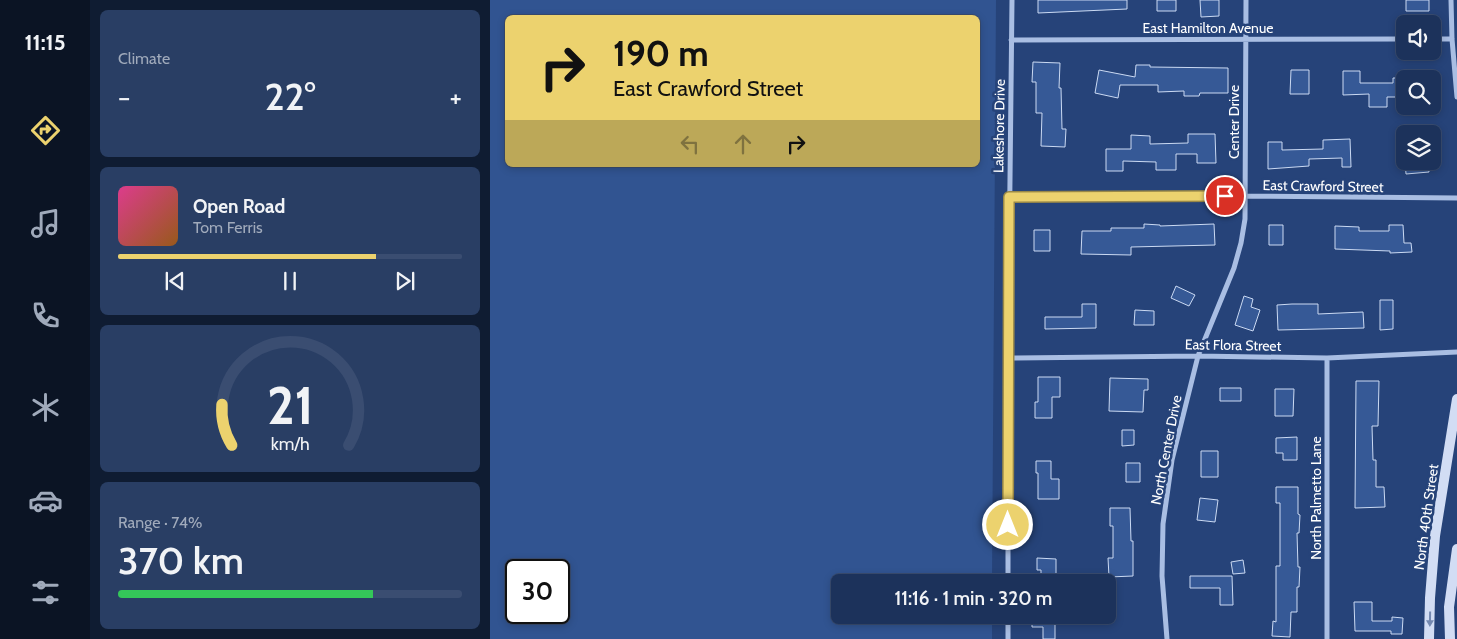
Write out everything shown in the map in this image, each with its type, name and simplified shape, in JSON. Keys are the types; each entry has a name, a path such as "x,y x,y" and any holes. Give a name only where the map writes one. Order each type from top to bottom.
{"main road":[{"name":"North 40th Street","path":"1430,639 1430,598 1435,536 1457,400"},
{"path":"1450,639 1449,607 1457,549"}],"street":[{"name":"Lakeshore Drive","path":"1008,574 1009,197 1012,0"},
{"name":"Center Drive","path":"1198,356 1234,268 1245,219 1246,0"},
{"path":"1451,0 1457,97"},
{"name":"East Hamilton Avenue","path":"1011,40 1396,39"},
{"path":"1441,39 1452,39"},
{"name":"East Crawford Street","path":"1009,197 1245,196 1457,198"},
{"name":"East Flora Street","path":"1008,358 1198,356 1327,358 1457,352"},
{"name":"North Center Drive","path":"1167,639 1162,576 1162,524 1172,460 1198,356"},
{"name":"North Palmetto Lane","path":"1327,358 1327,639"},
{"path":"1008,624 1008,639"}],"shaded area":[{"path":"490,0 996,0 992,574 831,574 831,624 992,624 992,639 490,639"}],"building":[{"path":"1038,0 1127,0 1127,9 1038,13"},
{"path":"1157,0 1176,0 1176,11 1157,11"},
{"path":"1200,0 1219,0 1219,16 1201,17"},
{"path":"1406,0 1429,0 1429,11 1406,11"},
{"path":"1033,62 1060,63 1059,88 1061,88 1062,129 1066,129 1065,147 1041,146 1042,113 1036,113 1036,82 1032,82"},
{"path":"1136,65 1150,65 1150,67 1228,68 1228,93 1200,93 1199,96 1184,96 1184,91 1158,92 1158,85 1120,85 1118,98 1095,93 1099,70 1135,77"},
{"path":"1291,70 1309,70 1309,94 1290,94"},
{"path":"1343,71 1360,71 1360,83 1393,83 1393,78 1396,78 1396,97 1387,97 1387,107 1369,107 1369,94 1343,95"},
{"path":"1188,134 1215,134 1216,163 1197,163 1197,154 1176,154 1176,170 1156,170 1156,162 1123,161 1123,171 1106,171 1106,149 1131,149 1131,135 1150,136 1150,144 1188,143"},
{"path":"1350,139 1351,167 1342,167 1342,158 1309,159 1309,166 1268,169 1268,142 1282,142 1282,150 1323,149 1323,140"},
{"path":"1406,170 1429,170 1429,172 1406,174"},
{"path":"1144,224 1160,226 1214,224 1215,245 1131,247 1131,255 1081,254 1082,231 1111,231 1111,228 1144,228"},
{"path":"1269,225 1283,225 1283,245 1269,245"},
{"path":"1389,225 1403,225 1404,243 1411,243 1412,252 1390,253 1390,251 1335,249 1335,226 1359,227 1359,231 1389,231"},
{"path":"1034,230 1050,230 1050,251 1034,251"},
{"path":"1176,286 1195,295 1189,306 1171,298"},
{"path":"1244,296 1253,299 1251,307 1260,310 1253,331 1235,325"},
{"path":"1380,300 1393,300 1393,329 1380,330"},
{"path":"1082,304 1096,304 1096,328 1045,329 1045,317 1082,317"},
{"path":"1318,304 1318,314 1363,312 1364,328 1278,330 1277,305"},
{"path":"1135,310 1154,311 1154,325 1134,325"},
{"path":"1038,377 1060,377 1060,397 1052,397 1052,418 1035,418 1035,402 1038,402"},
{"path":"1110,378 1148,379 1148,390 1144,390 1143,412 1109,411"},
{"path":"1356,381 1379,381 1378,426 1372,426 1373,460 1376,460 1376,487 1384,487 1385,507 1355,508"},
{"path":"1220,388 1241,388 1241,401 1220,401"},
{"path":"1275,389 1294,389 1293,416 1275,416"},
{"path":"1122,430 1134,430 1134,445 1122,446"},
{"path":"1297,437 1297,460 1283,460 1283,453 1276,453 1276,438"},
{"path":"1201,451 1218,451 1218,477 1201,477"},
{"path":"1036,461 1051,461 1051,479 1059,479 1059,499 1038,499"},
{"path":"1126,463 1140,463 1140,482 1126,482"},
{"path":"1276,487 1298,487 1298,514 1300,515 1299,533 1297,533 1298,567 1300,567 1299,587 1297,587 1297,612 1291,612 1290,637 1272,636 1273,621 1276,622 1276,566 1280,566 1280,503 1276,503"},
{"path":"1200,498 1218,500 1215,522 1197,520"},
{"path":"1110,508 1130,508 1131,541 1133,541 1133,576 1116,577 1116,574 1109,574 1108,558 1113,558 1113,526 1110,526"},
{"path":"1037,558 1056,559 1056,574 1041,574 1041,570 1037,570"},
{"path":"1243,560 1245,573 1233,574 1231,562"},
{"path":"1190,576 1232,576 1233,605 1220,605 1220,588 1190,588"},
{"path":"1354,602 1372,602 1372,621 1392,621 1392,617 1403,618 1402,634 1391,634 1391,631 1355,631"},
{"path":"1032,624 1055,624 1055,639 1043,639 1043,627 1032,627"}],"route":[{"path":"1008,525 1009,197 1225,196"}]}
